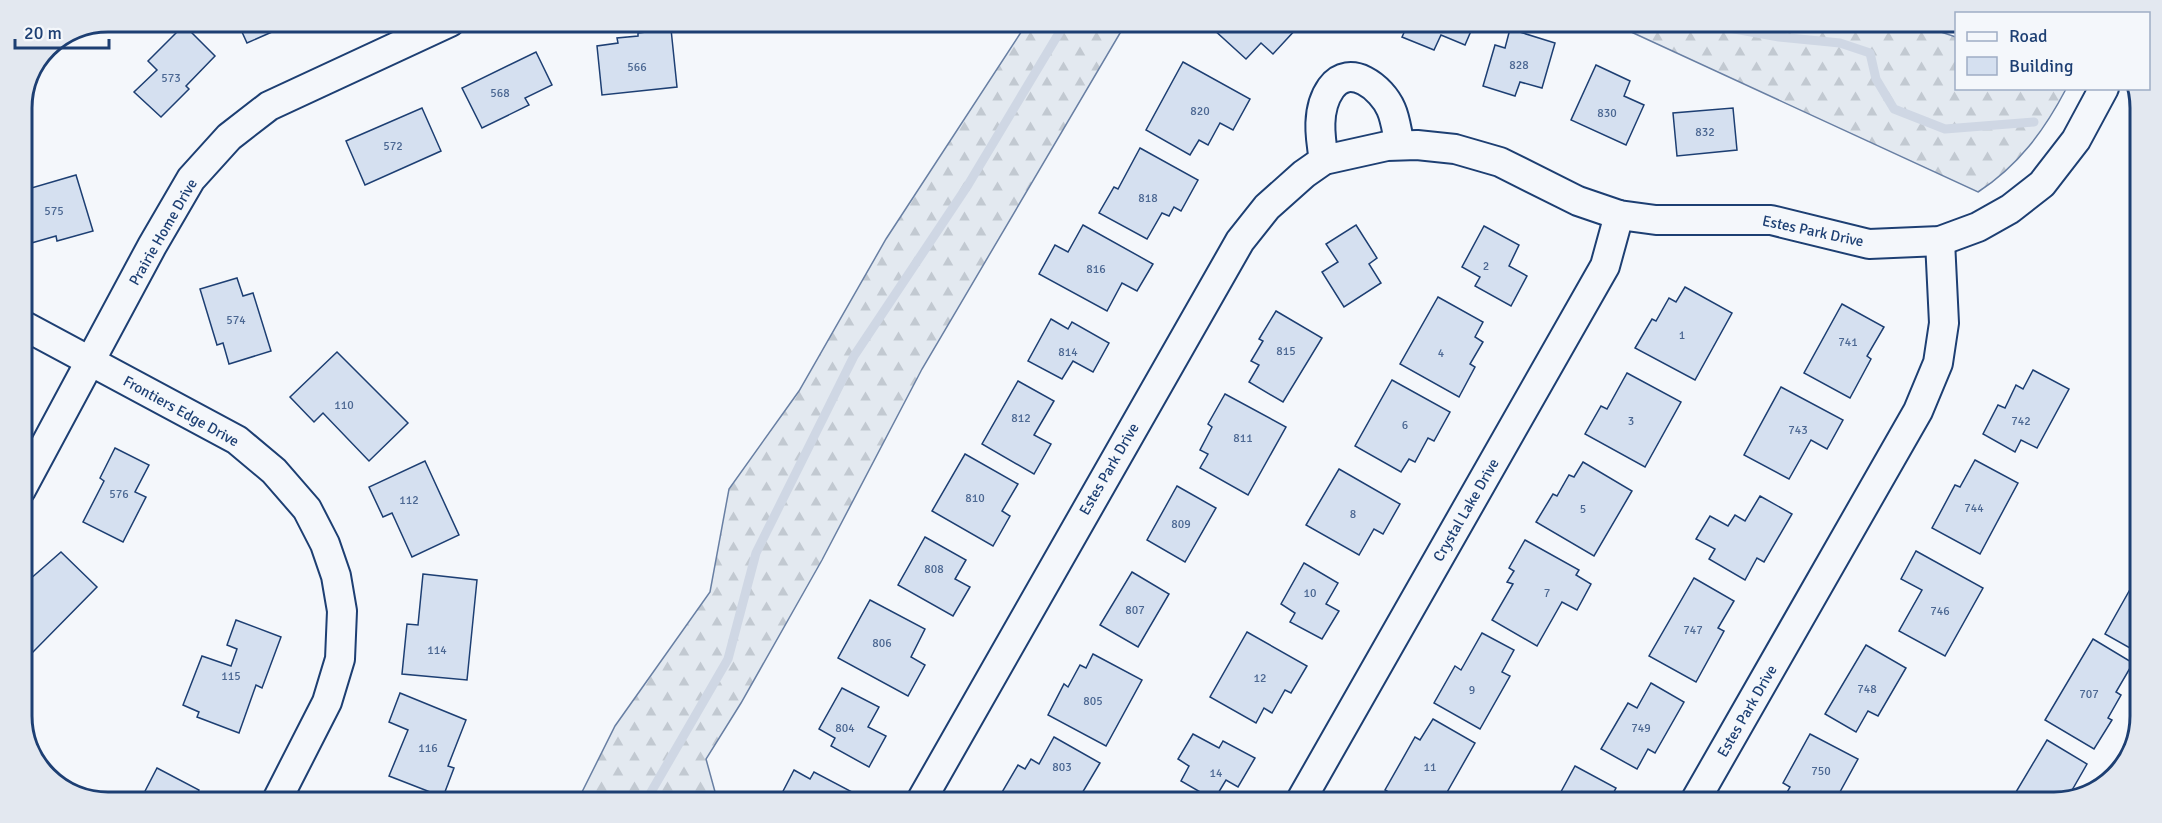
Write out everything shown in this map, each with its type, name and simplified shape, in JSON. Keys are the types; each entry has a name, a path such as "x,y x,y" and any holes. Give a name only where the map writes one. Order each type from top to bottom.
{"street":[{"name":"Prairie Home Drive","path":"32,471 92,362 152,246 191,179 229,137 269,106 428,32"},
{"path":"1324,160 1318,131 1325,102 1331,87 1346,78 1367,80 1380,91 1392,110 1400,145"},
{"path":"1940,241 1978,227 2010,209 2042,184 2076,140 2103,90"},
{"name":"Estes Park Drive","path":"926,792 1240,241 1267,207 1324,160 1400,145 1455,149 1500,162 1578,201 1619,215 1656,220 1737,218 1771,220 1869,244 1940,241 1944,323 1938,363 1918,411 1700,792"},
{"name":"Crystal Lake Drive","path":"1306,792 1605,266 1619,215"},
{"name":"Frontiers Edge Drive","path":"31,330 237,440 274,471 307,509 325,544 336,576 342,611 340,659 327,702 281,792"}],"green space":[{"path":"1021,32 1121,32 922,369 822,560 741,703 706,759 715,792 582,792 615,726 710,592 729,489 799,391 886,239"},
{"path":"1631,32 1941,32 1955,37 1955,90 2065,90 2049,119 2018,159 1978,192"}],"building":[{"path":"177,32 191,32 215,56 186,86 189,89 161,117 134,92 157,70 148,61"},
{"path":"242,32 272,32 247,43"},
{"path":"671,32 677,87 602,95 597,46 618,43 617,38 638,36 638,33"},
{"path":"1216,32 1293,32 1273,54 1261,43 1246,59"},
{"path":"1404,32 1471,32 1465,45 1441,35 1434,50 1402,37"},
{"path":"1509,32 1520,32 1555,43 1542,88 1520,82 1515,96 1483,86 1495,45 1505,48"},
{"path":"536,52 552,85 525,98 529,105 482,128 462,88"},
{"path":"1183,62 1250,99 1233,130 1220,123 1208,145 1199,140 1190,155 1146,130"},
{"path":"1596,65 1630,81 1624,96 1644,105 1626,145 1571,120"},
{"path":"422,108 441,151 365,185 346,141"},
{"path":"1733,108 1737,150 1677,156 1673,113"},
{"path":"1140,148 1198,180 1181,211 1174,207 1169,216 1162,213 1147,239 1099,213 1114,187 1118,189"},
{"path":"76,175 93,231 57,241 56,236 31,243 31,188"},
{"path":"1083,225 1153,264 1137,291 1122,283 1107,311 1039,274 1055,245 1068,252"},
{"path":"1356,225 1377,258 1369,264 1381,283 1344,307 1322,272 1338,262 1326,244"},
{"path":"1484,226 1519,245 1509,266 1527,276 1511,306 1475,286 1480,277 1462,267"},
{"path":"237,278 243,296 253,293 271,351 229,364 223,343 217,345 200,289"},
{"path":"1685,287 1732,313 1695,380 1635,348 1652,319 1656,321 1669,298 1676,302"},
{"path":"1438,297 1483,322 1475,337 1483,342 1470,364 1475,367 1459,397 1400,364"},
{"path":"1842,304 1884,327 1867,356 1871,359 1850,398 1804,373"},
{"path":"1276,311 1322,338 1283,402 1249,382 1259,365 1251,361 1263,341 1259,339"},
{"path":"1051,319 1068,329 1072,322 1109,343 1093,372 1073,361 1062,379 1028,361"},
{"path":"337,352 408,423 369,461 323,413 314,422 290,397"},
{"path":"2033,370 2069,389 2037,448 2021,440 2015,452 1983,434 1998,405 2005,408 2016,385 2023,389"},
{"path":"1627,373 1681,402 1645,467 1585,434 1601,406 1607,409"},
{"path":"1392,380 1450,412 1434,441 1428,438 1415,462 1409,459 1401,472 1355,446"},
{"path":"1018,381 1054,401 1034,435 1051,444 1034,474 982,444"},
{"path":"1781,387 1843,420 1827,449 1811,440 1789,479 1744,455"},
{"path":"1225,394 1286,427 1248,495 1200,468 1208,454 1200,450 1212,427 1208,424"},
{"path":"115,448 149,465 135,492 146,497 123,542 83,522 104,481 100,478"},
{"path":"965,454 1018,484 1002,511 1010,516 993,546 932,511"},
{"path":"1975,460 2018,483 1980,554 1932,528 1955,485 1960,487"},
{"path":"425,461 459,535 412,557 392,513 383,517 369,487"},
{"path":"1583,462 1632,491 1594,556 1536,522 1553,494 1557,496 1569,475 1574,477"},
{"path":"1339,469 1400,504 1383,534 1374,529 1359,555 1306,525"},
{"path":"1177,486 1216,508 1185,562 1147,540"},
{"path":"1760,496 1792,514 1764,562 1757,558 1745,580 1709,559 1715,549 1696,539 1710,516 1728,526 1735,515 1745,521"},
{"path":"925,537 966,560 955,579 970,587 953,616 898,585"},
{"path":"1525,540 1579,570 1576,575 1591,584 1577,610 1562,602 1537,646 1492,620 1513,584 1507,582 1514,571 1509,568"},
{"path":"1916,551 1983,588 1945,656 1899,631 1922,590 1901,579"},
{"path":"61,552 97,587 33,652 32,651 32,578"},
{"path":"1304,563 1338,583 1326,604 1339,611 1322,639 1290,622 1295,613 1281,604"},
{"path":"1132,572 1169,594 1138,647 1100,625"},
{"path":"423,574 477,580 467,680 402,674 407,624 418,625"},
{"path":"1694,578 1734,601 1718,628 1724,631 1696,682 1649,656"},
{"path":"2130,589 2130,648 2105,634"},
{"path":"870,600 925,629 911,657 925,665 908,696 838,658"},
{"path":"236,620 281,637 262,688 256,685 239,733 197,717 199,712 183,705 202,656 231,666 237,649 227,645"},
{"path":"1247,632 1307,666 1291,693 1285,690 1272,713 1264,708 1256,723 1210,697"},
{"path":"1482,633 1514,650 1502,672 1510,676 1480,729 1434,703 1455,666 1461,670"},
{"path":"2093,639 2130,661 2130,668 2116,692 2121,695 2108,718 2112,720 2094,749 2045,720"},
{"path":"1866,645 1906,668 1878,716 1868,711 1856,732 1825,714"},
{"path":"1093,654 1142,680 1106,746 1048,715 1064,684 1068,687 1080,665 1086,668"},
{"path":"1651,683 1684,702 1655,753 1648,749 1637,769 1601,749 1628,703 1637,708"},
{"path":"842,688 879,707 868,727 886,736 869,767 831,746 835,738 819,729"},
{"path":"400,693 466,720 448,766 454,768 445,792 430,792 389,776 408,730 389,722"},
{"path":"1433,719 1475,743 1447,792 1388,792 1385,790 1415,737 1420,740"},
{"path":"1193,734 1219,748 1223,741 1255,758 1238,787 1226,780 1219,792 1200,792 1181,781 1189,766 1178,759"},
{"path":"1810,734 1858,759 1840,792 1787,792 1790,787 1783,783"},
{"path":"1054,737 1100,763 1083,792 1002,792 1018,765 1025,769 1031,759 1039,764"},
{"path":"2047,740 2087,764 2073,789 2054,792 2016,792"},
{"path":"1575,766 1616,788 1614,792 1561,792"},
{"path":"157,768 199,790 198,792 145,792"},
{"path":"794,770 810,779 814,772 852,792 783,792"}],"waterway":[{"path":"651,792 728,659 756,553 854,356 968,185 1060,32"},
{"path":"1751,32 1840,43 1870,53 1876,79 1894,109 1945,129 2034,122"}]}
